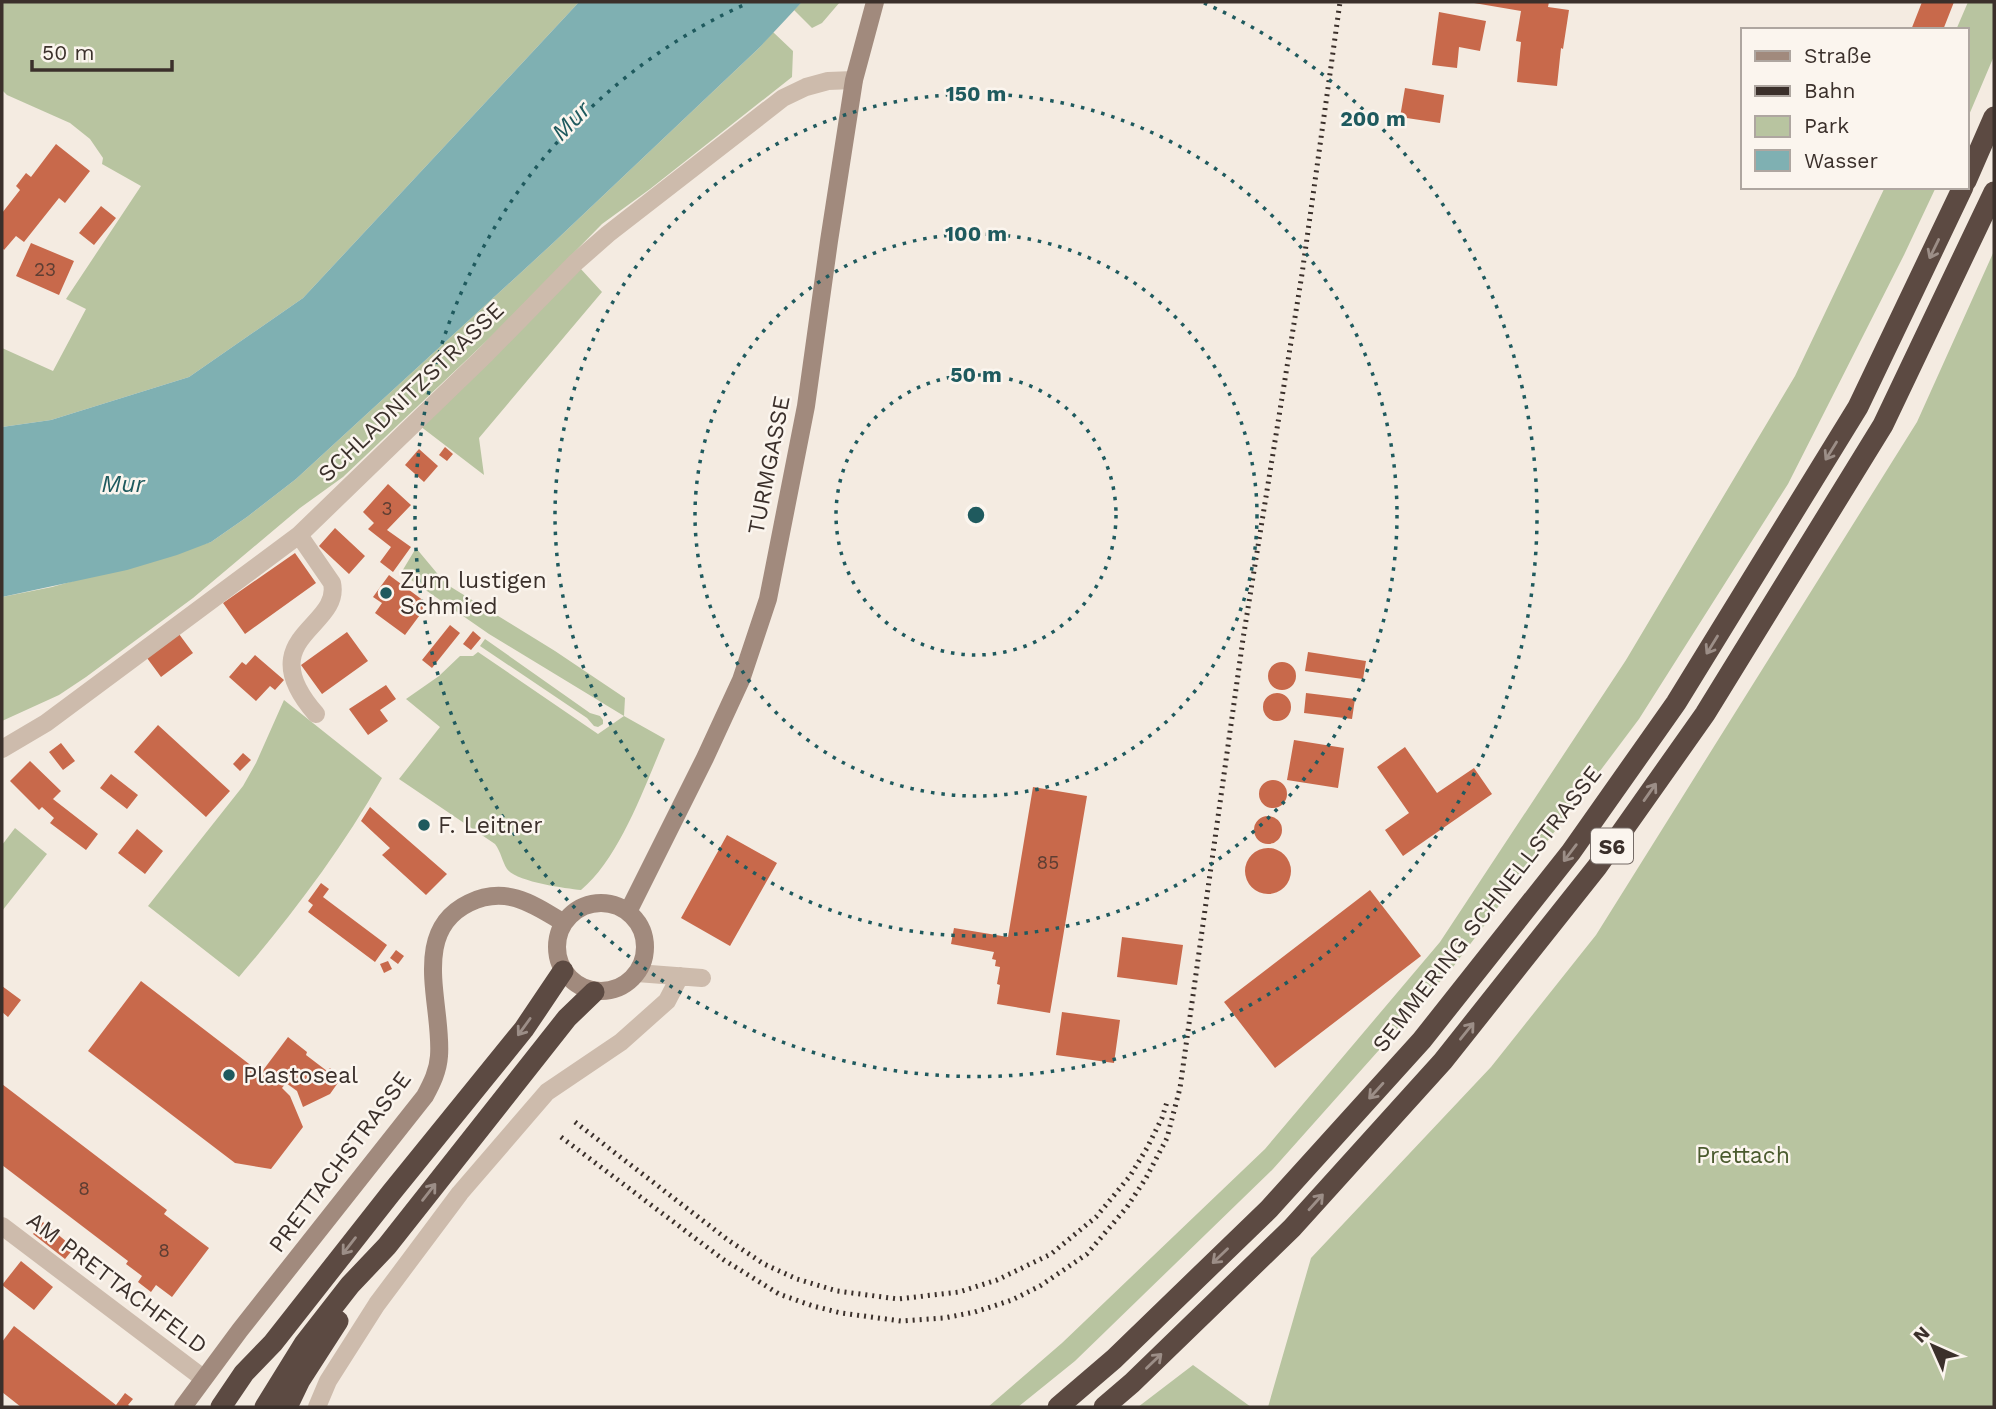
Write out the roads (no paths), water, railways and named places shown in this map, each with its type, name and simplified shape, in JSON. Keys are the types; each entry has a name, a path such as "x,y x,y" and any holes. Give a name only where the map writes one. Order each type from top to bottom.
{"highway":[{"path":"1968,176 1994,117"},
{"name":"SEMMERING SCHNELLSTRASSE","path":"1058,1407 1114,1359 1269,1209 1422,1040 1571,852 1676,704 1858,407 1962,189"},
{"name":"S6","path":"1104,1407 1292,1228 1443,1061 1597,867 1705,714 1883,425 1994,192"},
{"path":"221,1407 244,1373 273,1343 524,1029 563,971"},
{"path":"265,1407 304,1344 350,1285 387,1246 567,1018 594,992"},
{"path":"287,1407 300,1380 387,1246"},
{"path":"239,1407 273,1343"}],"main road":[{"name":"TURMGASSE","path":"628,912 741,680 768,599 806,406 854,80 875,2"},
{"name":"PRETTACHSTRASSE","path":"183,1407 425,1096 433,1082 439,1053 432,974 439,935 446,922 464,906 489,896 530,902 564,923"},
{"path":"596,903 614,905 628,912 639,924 645,940 645,956 637,973 625,985 609,991 594,992 576,985 563,971 557,956 558,937 564,923 577,910 596,903"}],"street":[{"name":"SCHLADNITZSTRASSE","path":"2,749 46,723 299,535 608,234 783,98 806,87 828,81 854,80"},
{"path":"299,535 334,589 327,608 297,643 293,660 292,669 299,691 316,714"},
{"path":"637,973 702,978"},
{"path":"317,1407 328,1381 377,1304 460,1193 548,1092 621,1042 667,1001 680,976"},
{"name":"AM PRETTACHFELD","path":"2,1226 203,1378"}],"water":[{"name":"Mur","path":"579,2 802,2 759,48 552,244 296,479 247,517 211,542 177,555 127,570 2,597 2,427 51,420 189,377 303,298"}],"railway":[{"path":"561,1137 724,1260 779,1294 841,1313 901,1321 944,1318 975,1312 1012,1300 1040,1286 1087,1254 1127,1207 1167,1138 1180,1088 1243,639 1302,274 1340,2"},
{"path":"575,1122 728,1240 764,1264 797,1279 837,1291 898,1299 959,1292 997,1280 1051,1254 1096,1217 1130,1176 1147,1148 1167,1102"}],"place":[{"name":"Zum lustigen Schmied","path":"386,593"},
{"name":"F. Leitner","path":"424,825"},
{"name":"Plastoseal","path":"229,1075"}],"park label":[{"name":"Prettach","path":"1743,1155"}]}
